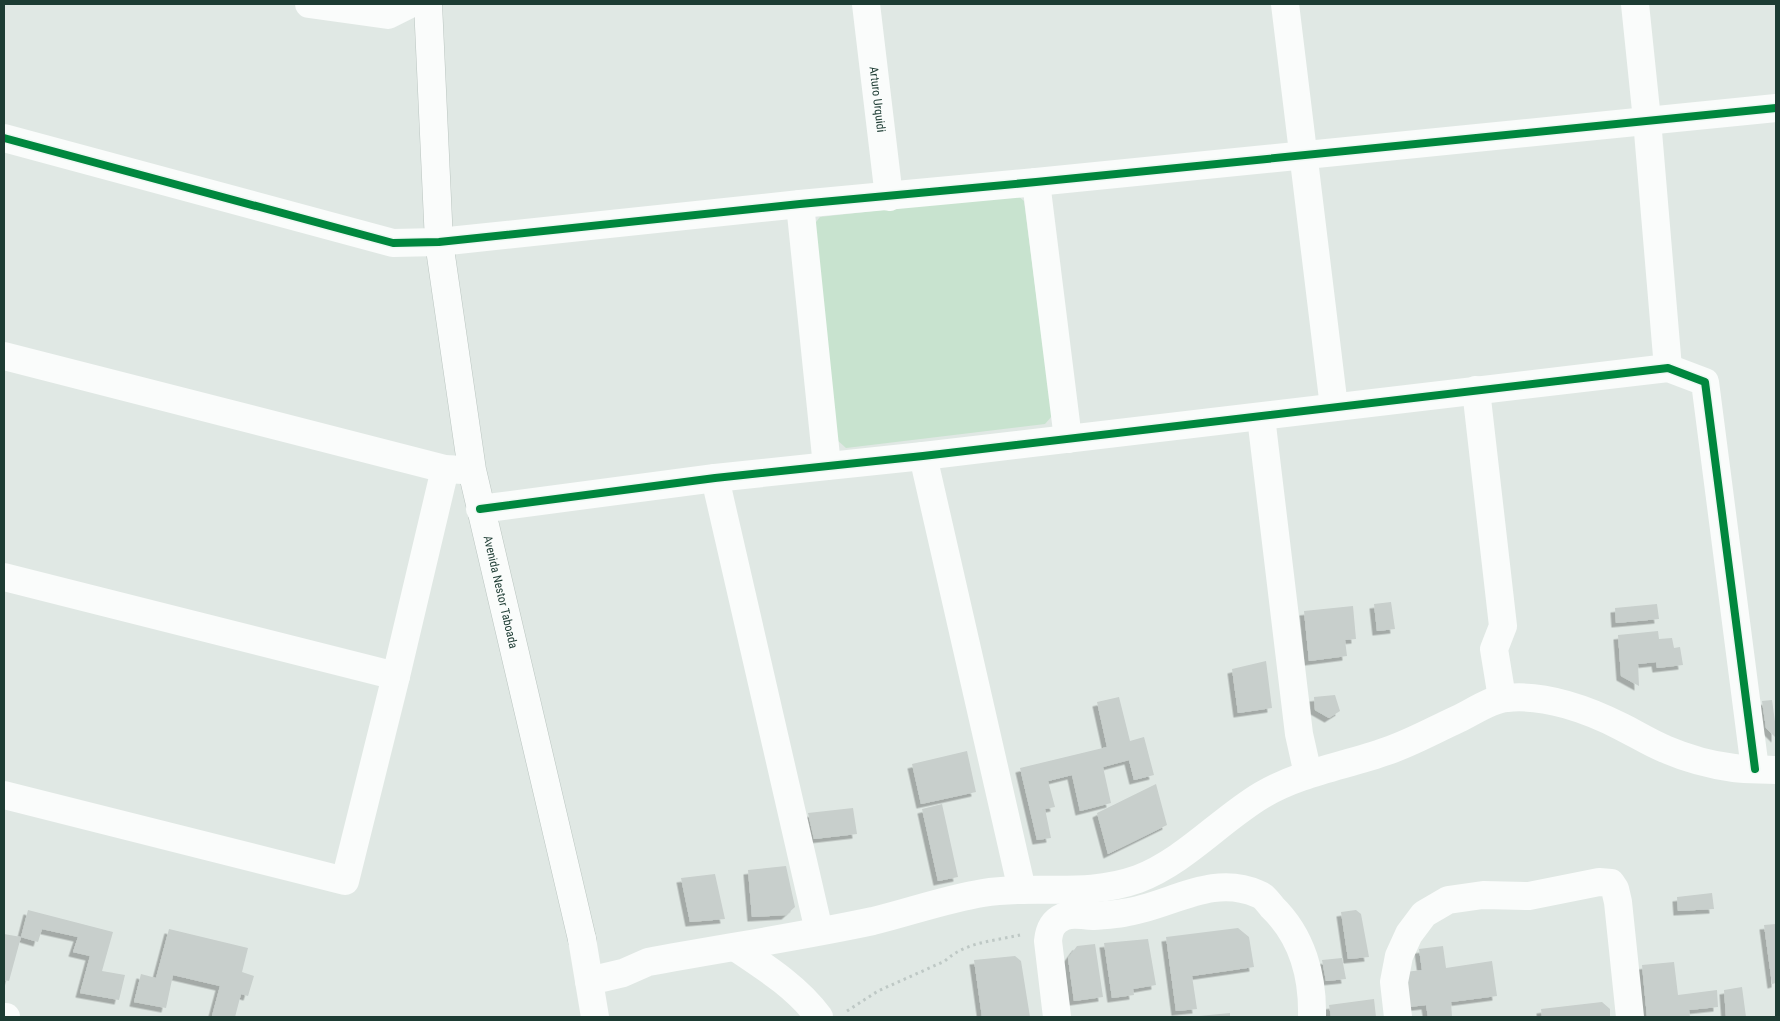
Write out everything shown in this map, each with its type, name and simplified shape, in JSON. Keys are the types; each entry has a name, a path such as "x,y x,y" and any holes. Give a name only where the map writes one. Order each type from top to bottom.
{"street":[{"path":"309,4 388,15 410,4"},
{"name":"Avenida Nestor Taboada","path":"428,4 439,242 472,470 582,939 595,1017"},
{"name":"Arturo Urquidi","path":"866,4 888,197"},
{"path":"1285,4 1334,407"},
{"path":"1635,4 1668,368"},
{"path":"4,138 393,243 439,242 800,204 888,197 1776,108"},
{"path":"1036,182 1068,439"},
{"path":"800,204 826,466"},
{"path":"4,356 445,468 472,470"},
{"path":"480,509 715,478 1261,417 1668,368 1705,382 1766,769 1736,769 1700,761 1664,749 1618,725 1547,699 1502,698 1425,736 1388,751 1292,779 1261,796 1176,858 1140,878 1105,888 1060,891 984,892 897,915 648,962 623,973 589,981"},
{"path":"1476,390 1504,626 1494,649 1502,698"},
{"path":"1261,417 1299,734 1308,774"},
{"path":"923,456 1022,890"},
{"path":"4,795 345,881 445,468"},
{"path":"715,478 819,931"},
{"path":"4,577 396,676"},
{"path":"1398,1017 1394,982 1399,956 1409,934 1424,914 1448,900 1483,895 1529,896 1600,882 1611,883 1615,889 1618,902 1630,1017"},
{"path":"1057,1017 1048,948 1050,929 1062,917 1071,914 1091,916 1124,913 1152,906 1184,894 1207,889 1237,887 1260,895 1283,917 1299,942 1308,971 1312,1017"},
{"path":"735,947 790,987 812,1008 831,1017"}],"path":[{"path":"831,1017 850,1009 878,991 945,961 954,953 970,946 1024,934 1039,939 1048,948"}],"green space":[{"path":"1017,195 1024,201 1052,416 1045,424 846,448 836,439 812,227 820,217"}],"building":[{"path":"1391,602 1395,629 1377,631 1374,604"},
{"path":"1657,604 1659,619 1616,623 1615,608"},
{"path":"1353,606 1356,639 1345,640 1347,656 1309,661 1304,611"},
{"path":"1658,631 1659,639 1672,638 1674,648 1680,647 1683,665 1657,668 1656,662 1638,664 1639,686 1621,676 1618,635"},
{"path":"1266,661 1272,708 1238,713 1232,669"},
{"path":"1335,695 1340,711 1329,718 1315,710 1314,697"},
{"path":"1119,697 1130,741 1144,737 1154,775 1134,780 1129,760 1103,767 1111,803 1080,811 1072,775 1048,781 1055,807 1045,809 1051,838 1037,840 1020,768 1107,747 1097,702"},
{"path":"1772,700 1776,738 1766,728 1762,701"},
{"path":"967,751 976,792 921,804 912,764"},
{"path":"1156,784 1167,825 1108,854 1097,813"},
{"path":"942,804 958,877 938,881 922,809"},
{"path":"853,808 857,834 814,839 808,813"},
{"path":"786,866 795,907 786,915 752,917 748,870"},
{"path":"715,874 725,919 690,922 681,878"},
{"path":"1712,893 1714,909 1678,911 1677,897"},
{"path":"28,910 113,932 102,971 125,975 119,1000 80,993 90,956 73,952 78,937 42,929 38,942 21,937"},
{"path":"1356,910 1361,914 1369,957 1348,959 1341,912"},
{"path":"1776,924 1776,983 1772,984 1764,925"},
{"path":"1238,928 1249,937 1254,967 1192,976 1197,1009 1176,1011 1166,937"},
{"path":"169,929 248,948 242,972 254,976 248,996 241,994 235,1017 212,1016 220,986 173,975 166,1008 134,1002 141,974 156,978"},
{"path":"4,934 21,937 9,981 4,980"},
{"path":"1148,939 1156,985 1133,989 1134,995 1112,998 1104,943"},
{"path":"1095,944 1103,997 1074,1001 1068,958 1077,946"},
{"path":"1443,946 1446,968 1492,961 1497,996 1451,1002 1452,1017 1428,1017 1426,1005 1409,1007 1405,972 1422,970 1419,949"},
{"path":"1015,956 1021,961 1030,1017 982,1017 974,960"},
{"path":"1342,958 1346,979 1326,981 1322,960"},
{"path":"1674,962 1678,995 1717,990 1718,1007 1689,1010 1690,1017 1647,1017 1642,965"},
{"path":"1742,987 1746,1017 1726,1017 1724,990"},
{"path":"1374,999 1376,1017 1331,1017 1329,1005"},
{"path":"1602,1002 1610,1009 1610,1017 1542,1017 1541,1009"},
{"path":"1230,1013 1230,1017 1199,1017 1199,1016"}],"cycle path":[{"path":"4,138 393,243 439,242 800,204 1776,108"},
{"path":"480,509 715,478 923,456 1668,368 1705,382 1755,769"}]}
